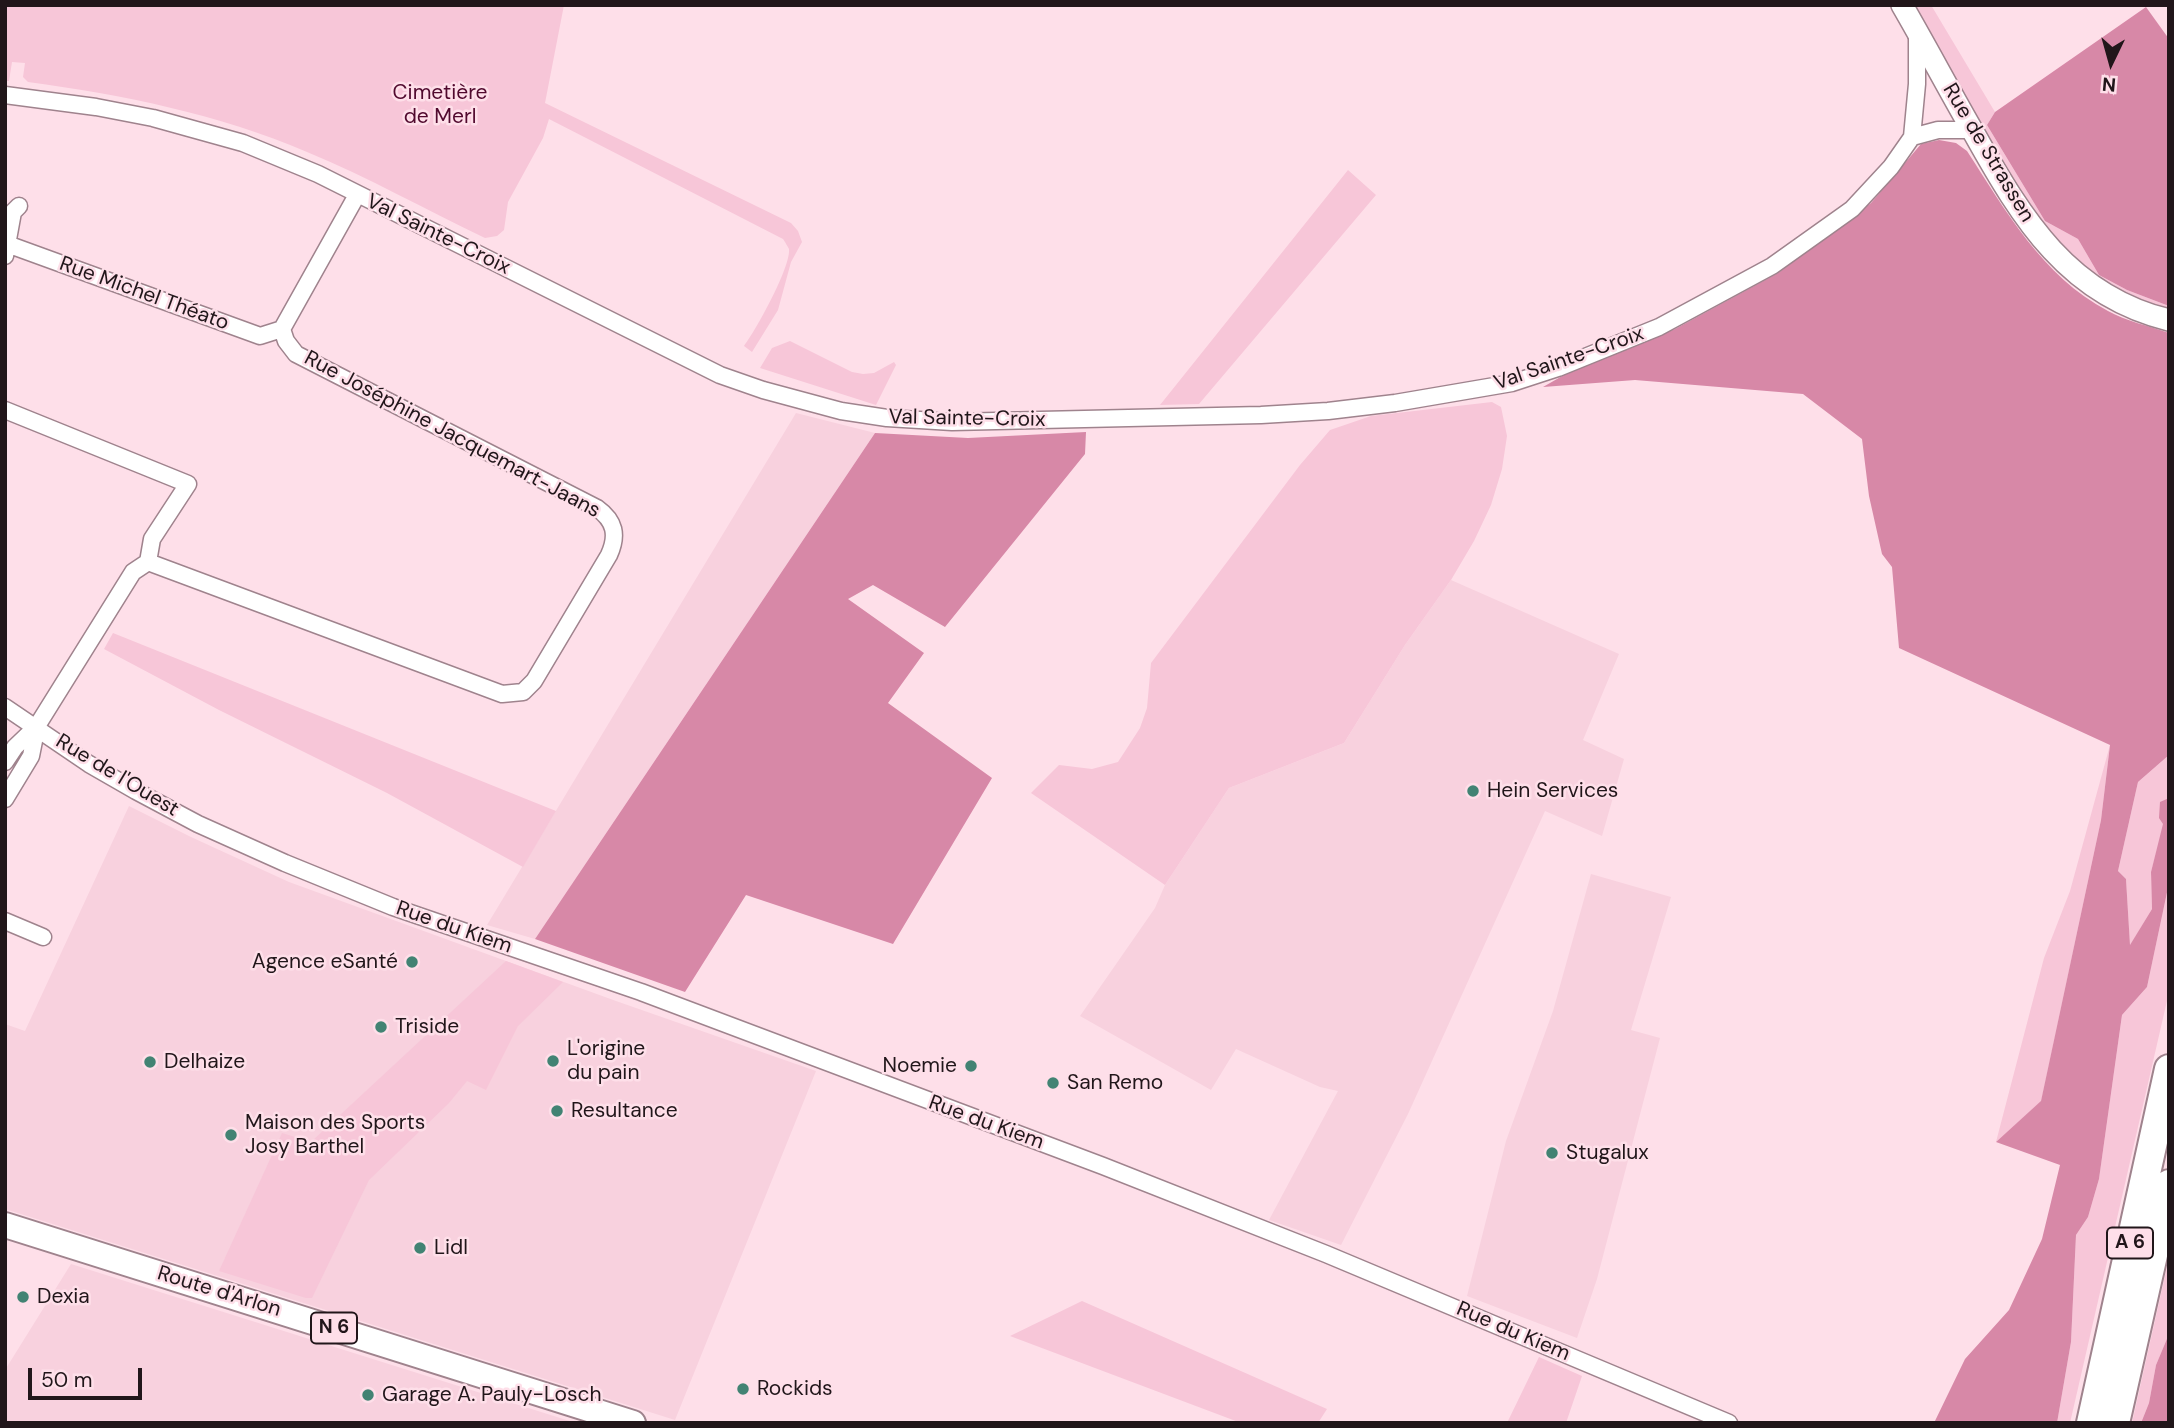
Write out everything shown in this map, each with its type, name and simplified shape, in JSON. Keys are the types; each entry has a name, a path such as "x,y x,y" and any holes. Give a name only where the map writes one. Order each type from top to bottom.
{"highway":[{"name":"A 6","path":"2091,1423 2169,1069"},
{"name":"A 6","path":"2115,1423 2169,1184"}],"main road":[{"name":"Rue de Strassen","path":"1902,5 2007,192 2034,230 2062,262 2091,286 2144,314 2169,320"},
{"name":"Route d'Arlon","path":"5,1225 634,1423"}],"street":[{"path":"1917,31 1917,84 1912,137 1938,130 1972,130"},
{"name":"Val Sainte-Croix","path":"5,95 96,107 168,121 243,144 318,174 720,374 764,390 841,411 887,418 952,422 1328,411 1506,385 1558,368 1659,327 1772,266 1852,209 1891,166 1912,137"},
{"path":"282,329 357,195"},
{"name":"Rue Michel Théato","path":"19,206 13,212 6,250 260,336 282,329"},
{"name":"Rue Joséphine Jacquemart-Jaans","path":"148,562 502,695 523,692 534,681 609,555 615,543 614,527 610,518 597,508 296,354 286,341 282,329"},
{"path":"5,410 188,484 152,539 148,562 133,572 37,726"},
{"name":"Rue de l'Ouest","path":"5,707 37,726 89,764 198,824"},
{"name":"Rue de l'Ouest","path":"5,762 15,747 37,726"},
{"name":"Rue de l'Ouest","path":"5,799 31,756 37,726"},
{"name":"Rue du Kiem","path":"198,824 393,907 718,1020 1135,1179 1326,1254 1729,1423"},
{"path":"5,921 43,937"}],"shaded area":[{"path":"2146,7 2169,39 2169,306 2127,290 2099,275 2078,239 2045,221 1987,125 1995,112"},
{"path":"1939,140 1956,143 1967,151 2011,219 2064,280 2085,297 2115,315 2169,333 2169,755 2138,782 2118,871 2126,879 2130,945 2152,909 2151,872 2163,824 2159,818 2160,802 2169,798 2169,883 2147,987 2122,1015 2099,1179 2088,1217 2076,1235 2071,1342 2057,1423 1934,1423 1965,1359 2009,1310 2042,1239 2060,1165 1996,1142 2041,1101 2101,820 2110,745 1899,648 1892,567 1882,554 1869,496 1862,439 1803,394 1635,380 1543,387 1564,375 1675,329 1778,273 1871,203 1921,144"},
{"path":"796,413 875,433 535,939 487,925"},
{"path":"1086,432 1085,454 945,627 873,585 848,599 924,653 888,703 992,778 893,944 746,895 685,992 535,939 875,433 968,438"},
{"path":"1451,580 1619,654 1583,740 1624,759 1602,836 1545,811 1408,1114 1341,1245 1269,1220 1338,1091 1320,1087 1236,1049 1211,1090 1080,1016 1155,908 1165,885 1229,788 1344,743 1405,645"},
{"path":"129,806 289,882 816,1071 675,1420 5,1209 5,1024 25,1031"},
{"path":"1591,874 1671,897 1631,1030 1660,1038 1597,1279 1577,1338 1467,1296 1506,1141 1553,1011"},
{"path":"71,1264 576,1423 5,1423 5,1370"},
{"path":"2169,1334 2169,1423 2141,1423 2149,1403 2156,1365"}],"green space":[{"name":"Cimetière de Merl","path":"5,5 564,5 545,103 791,223 802,242 791,262 778,310 752,352 744,346 771,299 788,258 789,249 783,239 549,119 543,138 508,202 504,230 497,236 485,238 330,162 239,127 135,100 28,82 23,77 25,63 12,62 9,81 5,81"},
{"path":"1912,5 1931,5 1995,112 1987,125 2045,221 2078,239 2099,275 2169,308 2135,299 2104,283 2078,263 2054,238 2013,181"},
{"path":"1348,170 1376,195 1199,404 1160,405"},
{"path":"790,341 852,372 874,373 894,362 896,365 876,405 760,368 772,348"},
{"path":"1492,402 1501,407 1507,436 1502,469 1491,505 1451,580 1405,645 1344,743 1229,788 1165,885 1031,793 1059,765 1092,769 1118,762 1140,728 1147,708 1151,663 1300,465 1330,430 1371,416"},
{"path":"113,633 556,811 523,867 387,793 219,710 104,649"},
{"path":"2110,745 2101,820 2041,1102 1996,1142 2044,958 2070,891"},
{"path":"2169,755 2169,798 2160,803 2164,824 2151,872 2152,909 2130,946 2126,879 2118,871 2138,782"},
{"path":"2169,883 2169,992 2070,1423 2057,1423 2071,1342 2076,1235 2088,1217 2099,1179 2122,1015 2147,987"},
{"path":"506,961 563,982 518,1026 486,1090 467,1081 449,1103 369,1180 312,1298 219,1271 282,1133 311,1142"},
{"path":"2169,1258 2169,1334 2156,1365 2149,1403 2141,1423 2132,1423"},
{"path":"1082,1301 1327,1409 1318,1423 1241,1423 1010,1336"},
{"path":"1539,1357 1582,1376 1566,1423 1507,1423"}],"place":[{"name":"Hein Services","path":"1473,791"},
{"name":"Agence eSanté","path":"412,962"},
{"name":"Triside","path":"381,1027"},
{"name":"L'origine du pain","path":"553,1061"},
{"name":"Delhaize","path":"150,1062"},
{"name":"Noemie","path":"971,1066"},
{"name":"San Remo","path":"1053,1083"},
{"name":"Resultance","path":"557,1111"},
{"name":"Maison des Sports Josy Barthel","path":"231,1135"},
{"name":"Stugalux","path":"1552,1153"},
{"name":"Lidl","path":"420,1248"},
{"name":"Dexia","path":"23,1297"},
{"name":"Rockids","path":"743,1389"},
{"name":"Garage A. Pauly-Losch","path":"368,1395"}]}
